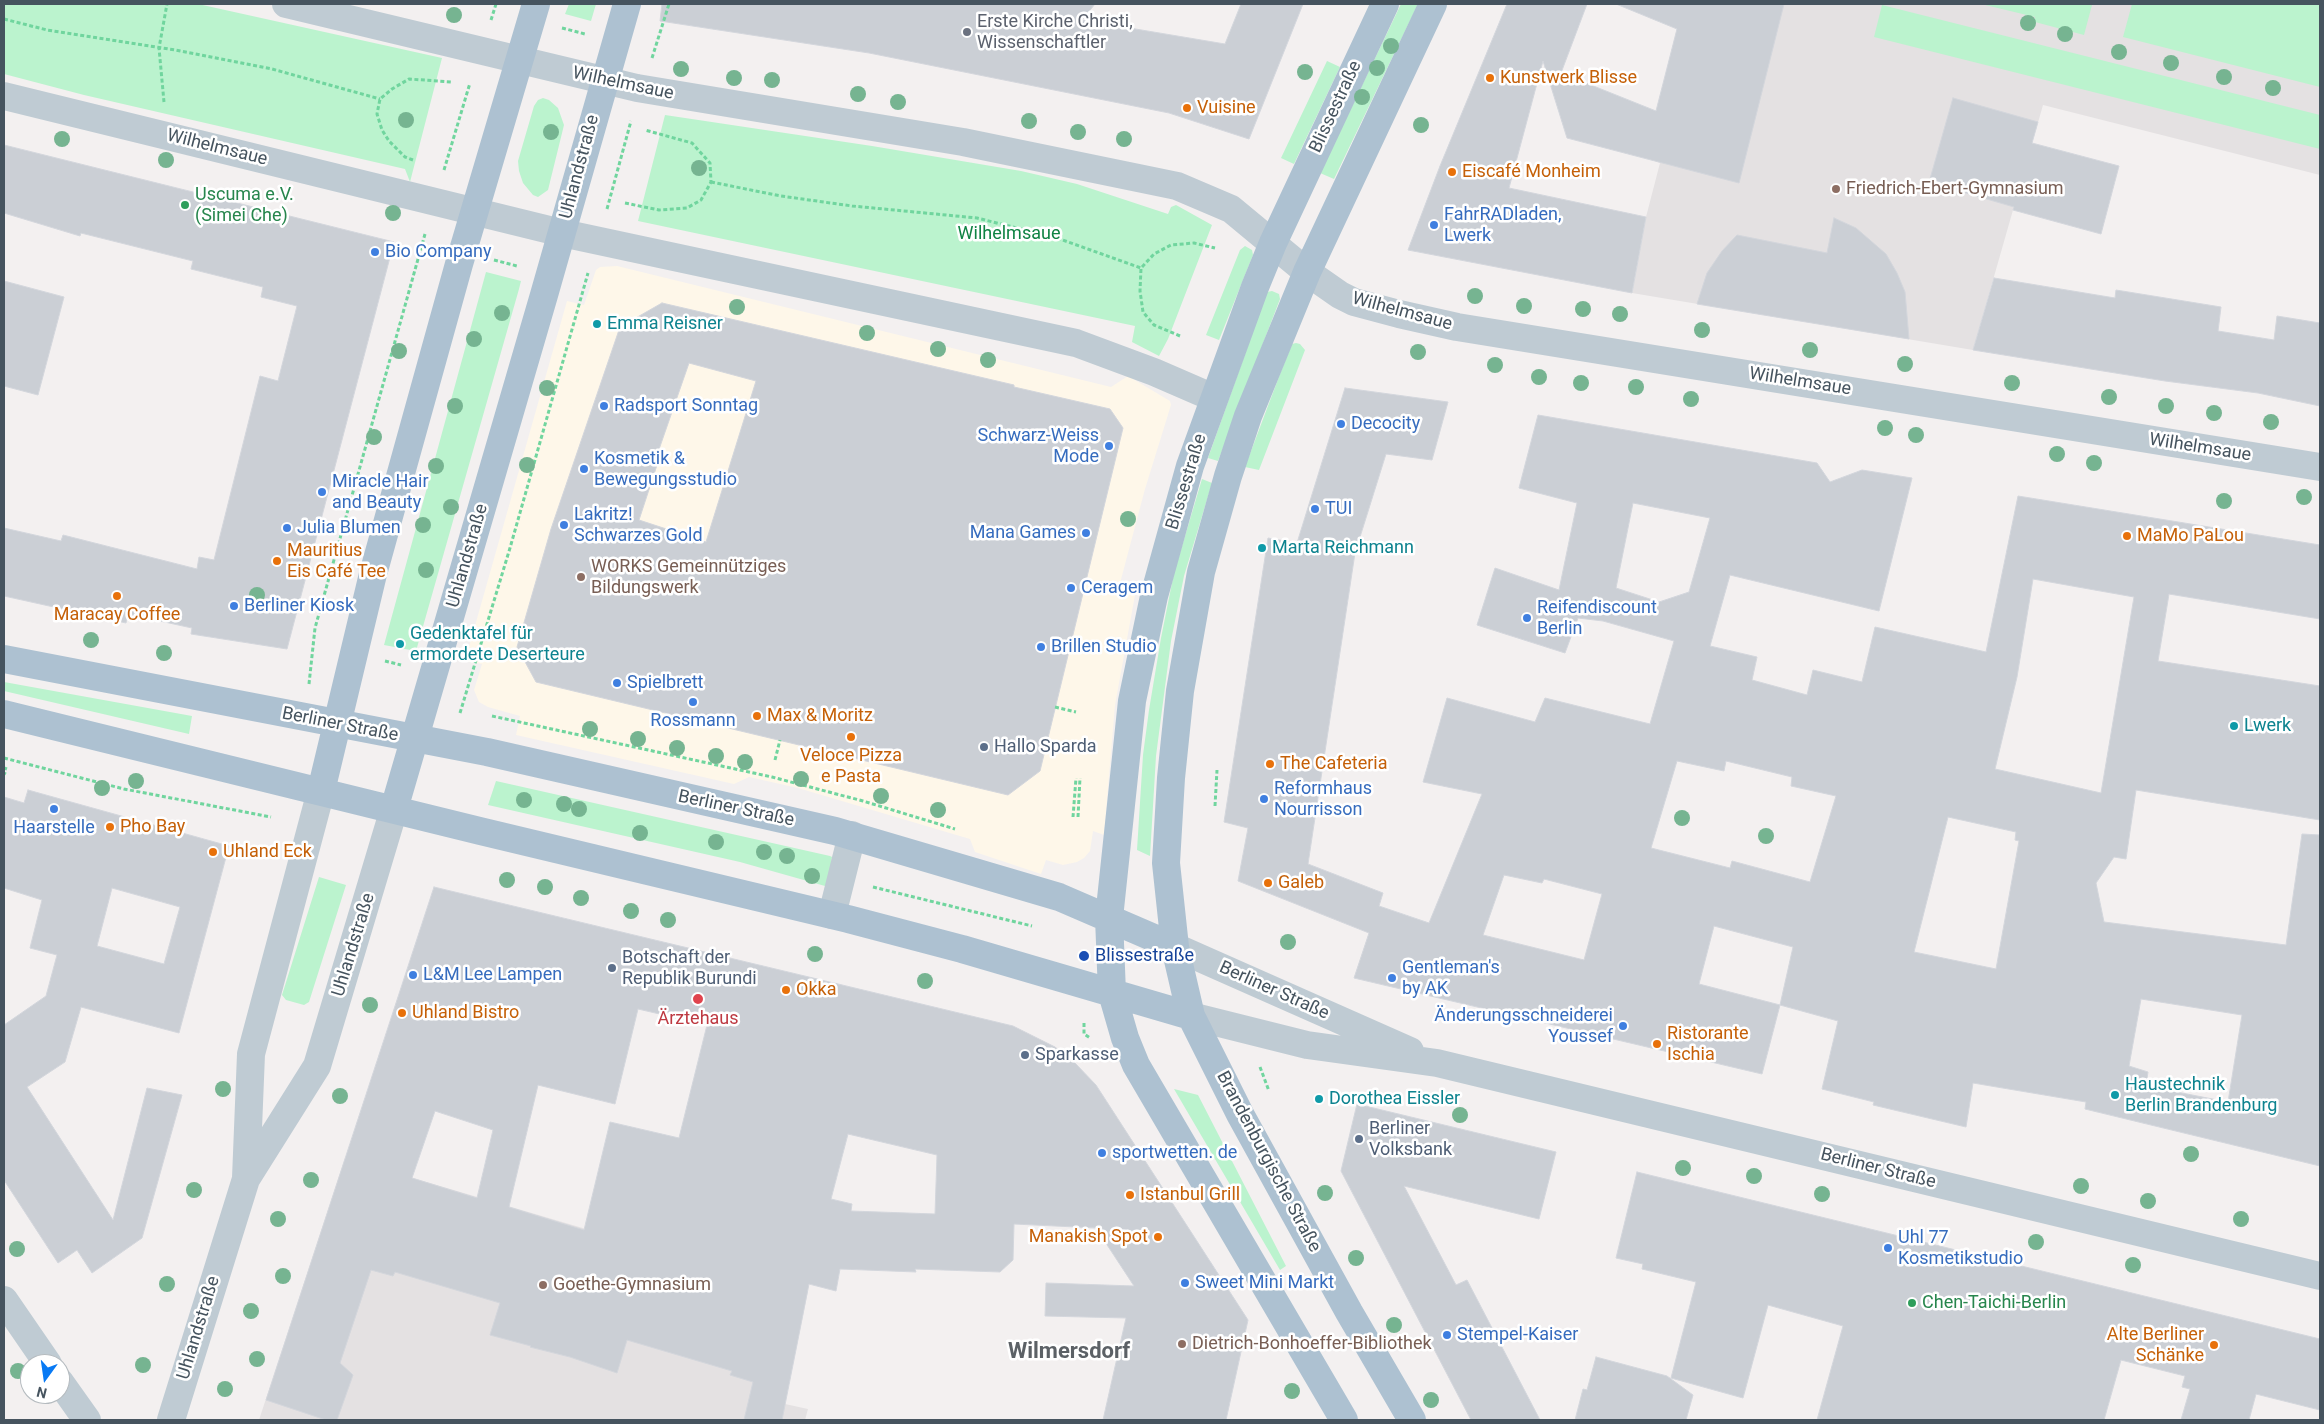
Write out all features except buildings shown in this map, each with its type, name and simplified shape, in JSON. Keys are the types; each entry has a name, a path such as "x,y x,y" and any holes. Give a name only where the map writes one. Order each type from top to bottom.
{"main road":[{"name":"Uhlandstraße","path":"321,791 375,566 474,211 536,4"},
{"name":"Uhlandstraße","path":"394,809 562,233 626,4"},
{"name":"Blissestraße","path":"1112,993 1109,918 1132,701 1156,586 1190,466 1273,243 1385,4"},
{"path":"1175,947 1166,881 1171,778 1180,692 1201,572 1228,476 1252,408 1307,272 1433,4"},
{"name":"Berliner Straße","path":"4,659 487,752 852,835 1043,892 1175,947"},
{"name":"Berliner Straße","path":"4,714 962,948 1191,1016"},
{"name":"Brandenburgische Straße","path":"1175,947 1191,1016 1240,1114 1349,1312 1412,1420"},
{"path":"1112,993 1125,1038 1146,1084 1344,1420"}],"street":[{"name":"Wilhelmsaue","path":"286,4 518,61 656,92 963,142 1177,186 1231,209 1307,272 1354,302 1457,327 2320,467"},
{"name":"Wilhelmsaue","path":"4,96 562,233 1076,343 1154,372 1214,398"},
{"name":"Uhlandstraße","path":"171,1420 246,1179 252,1054 321,791"},
{"name":"Uhlandstraße","path":"246,1179 317,1066 394,809"},
{"path":"832,916 852,835"},
{"name":"Berliner Straße","path":"1175,947 1437,1063"},
{"name":"Berliner Straße","path":"1191,1016 1307,1045 1437,1063 2320,1276"},
{"path":"4,1300 41,1354"},
{"path":"70,1396 87,1420"}],"path":[{"path":"164,104 159,48 167,4"},
{"path":"662,24 669,4"},
{"path":"4,19 47,30 272,69 380,99"},
{"path":"561,27 586,34"},
{"path":"421,162 405,157 389,141 377,114 380,99 392,89 409,80 452,82"},
{"path":"441,179 471,81"},
{"path":"605,216 632,118"},
{"path":"625,203 659,210 687,208 701,200 711,182 710,163 692,143 645,130"},
{"path":"711,182 781,196 852,206 977,218 1057,238 1141,268"},
{"path":"1180,336 1154,325 1143,312 1140,291 1141,268 1154,254 1171,245 1194,243 1215,248"},
{"path":"315,629 420,253"},
{"path":"489,259 525,268"},
{"path":"476,663 580,304"},
{"path":"380,660 403,665"},
{"path":"1055,707 1076,712"},
{"path":"775,760 780,740"},
{"path":"4,758 124,789 232,808"},
{"path":"1215,806 1217,770"},
{"path":"1073,817 1076,778"},
{"path":"1078,817 1080,778"},
{"path":"870,886 1034,927"}],"shaded area":[{"name":"Friedrich-Ebert-Gymnasium","path":"1683,4 2320,4 2320,175 2043,105 1973,350 1632,293 1646,217 1660,163 1645,157"},
{"path":"617,266 1111,387 1128,376 1170,401 1171,405 1145,489 1119,587 1132,590 1135,595 1115,705 1104,835 1093,831 1090,851 1084,858 1077,862 1063,865 1046,860 1041,874 975,852 970,839 798,788 749,777 734,784 516,735 520,716 488,707 479,702 474,690 482,664 465,661 567,301 584,305 596,270 600,267"},
{"name":"Goethe-Gymnasium","path":"345,1158 749,1277 808,1291 785,1404 808,1409 805,1420 259,1420"}],"green space":[{"path":"4,4 198,4 442,58 410,182 405,169 84,95 4,74"},
{"path":"569,4 596,4 591,21 565,14"},
{"path":"1401,4 1418,4 1334,179 1320,173"},
{"path":"1981,4 2092,5 2084,35 2035,22 2035,17"},
{"path":"2132,4 2320,4 2320,87 2123,37"},
{"path":"1882,5 2320,115 2320,149 1874,37"},
{"path":"1327,61 1340,67 1294,164 1281,158"},
{"path":"543,98 549,100 558,108 564,125 548,190 538,197 533,195 523,183 518,161 534,106 538,100"},
{"name":"Wilhelmsaue","path":"665,115 872,146 1021,171 1077,184 1168,214 1171,207 1176,205 1212,225 1168,339 1159,356 1132,342 1135,326 638,221"},
{"path":"1245,246 1252,250 1253,255 1219,340 1206,335 1240,250"},
{"path":"486,272 521,281 519,289 416,651 384,645"},
{"path":"1272,291 1279,294 1280,299 1218,461 1208,458 1267,292"},
{"path":"1292,344 1300,344 1305,350 1259,470 1245,467"},
{"path":"1202,479 1212,483 1184,576 1171,641 1156,756 1150,856 1137,850 1143,755 1149,710 1174,573"},
{"path":"4,682 192,716 189,734 4,691"},
{"path":"496,781 830,856 832,857 828,884 825,886 740,862 488,805"},
{"path":"319,877 346,885 309,1002 304,1005 286,1000 282,995"},
{"path":"1174,1089 1198,1095 1286,1266 1280,1270"}],"place":[{"name":"Erste Kirche Christi, Wissenschaftler","path":"967,32"},
{"name":"Kunstwerk Blisse","path":"1490,78"},
{"name":"Vuisine","path":"1187,108"},
{"name":"Eiscafé Monheim","path":"1452,172"},
{"name":"Friedrich-Ebert-Gymnasium","path":"1836,189"},
{"name":"Uscuma e.V. (Simei Che)","path":"185,205"},
{"name":"FahrRADladen, Lwerk","path":"1434,225"},
{"name":"Bio Company","path":"375,252"},
{"name":"Emma Reisner","path":"597,324"},
{"name":"Radsport Sonntag","path":"604,406"},
{"name":"Decocity","path":"1341,424"},
{"name":"Schwarz-Weiss Mode","path":"1109,446"},
{"name":"Kosmetik & Bewegungsstudio","path":"584,469"},
{"name":"Miracle Hair and Beauty","path":"322,492"},
{"name":"TUI","path":"1315,509"},
{"name":"Lakritz! Schwarzes Gold","path":"564,525"},
{"name":"Julia Blumen","path":"287,528"},
{"name":"Mana Games","path":"1086,533"},
{"name":"MaMo PaLou","path":"2127,536"},
{"name":"Marta Reichmann","path":"1262,548"},
{"name":"Mauritius Eis Café Tee","path":"277,561"},
{"name":"WORKS Gemeinnütziges Bildungswerk","path":"581,577"},
{"name":"Ceragem","path":"1071,588"},
{"name":"Maracay Coffee","path":"117,596"},
{"name":"Berliner Kiosk","path":"234,606"},
{"name":"Reifendiscount Berlin","path":"1527,618"},
{"name":"Gedenktafel für ermordete Deserteure","path":"400,644"},
{"name":"Brillen Studio","path":"1041,647"},
{"name":"Spielbrett","path":"617,683"},
{"name":"Rossmann","path":"693,702"},
{"name":"Max & Moritz","path":"757,716"},
{"name":"Lwerk","path":"2234,726"},
{"name":"Veloce Pizza e Pasta","path":"851,737"},
{"name":"Hallo Sparda","path":"984,747"},
{"name":"The Cafeteria","path":"1270,764"},
{"name":"Reformhaus Nourrisson","path":"1264,799"},
{"name":"Haarstelle","path":"54,809"},
{"name":"Pho Bay","path":"110,827"},
{"name":"Uhland Eck","path":"213,852"},
{"name":"Galeb","path":"1268,883"},
{"name":"Blissestraße","path":"1084,956"},
{"name":"Botschaft der Republik Burundi","path":"612,968"},
{"name":"L&M Lee Lampen","path":"413,975"},
{"name":"Gentleman's by AK","path":"1392,978"},
{"name":"Okka","path":"786,990"},
{"name":"Ärztehaus","path":"698,999"},
{"name":"Uhland Bistro","path":"402,1013"},
{"name":"Änderungsschneiderei Youssef","path":"1623,1026"},
{"name":"Ristorante Ischia","path":"1657,1044"},
{"name":"Sparkasse","path":"1025,1055"},
{"name":"Haustechnik Berlin Brandenburg","path":"2115,1095"},
{"name":"Dorothea Eissler","path":"1319,1099"},
{"name":"Berliner Volksbank","path":"1359,1139"},
{"name":"sportwetten. de","path":"1102,1153"},
{"name":"Istanbul Grill","path":"1130,1195"},
{"name":"Manakish Spot","path":"1158,1237"},
{"name":"Uhl 77 Kosmetikstudio","path":"1888,1248"},
{"name":"Sweet Mini Markt","path":"1185,1283"},
{"name":"Goethe-Gymnasium","path":"543,1285"},
{"name":"Chen-Taichi-Berlin","path":"1912,1303"},
{"name":"Stempel-Kaiser","path":"1447,1335"},
{"name":"Dietrich-Bonhoeffer-Bibliothek","path":"1182,1344"},
{"name":"Alte Berliner Schänke","path":"2214,1345"}],"district":[{"name":"Wilmersdorf","path":"1069,1352"}]}
